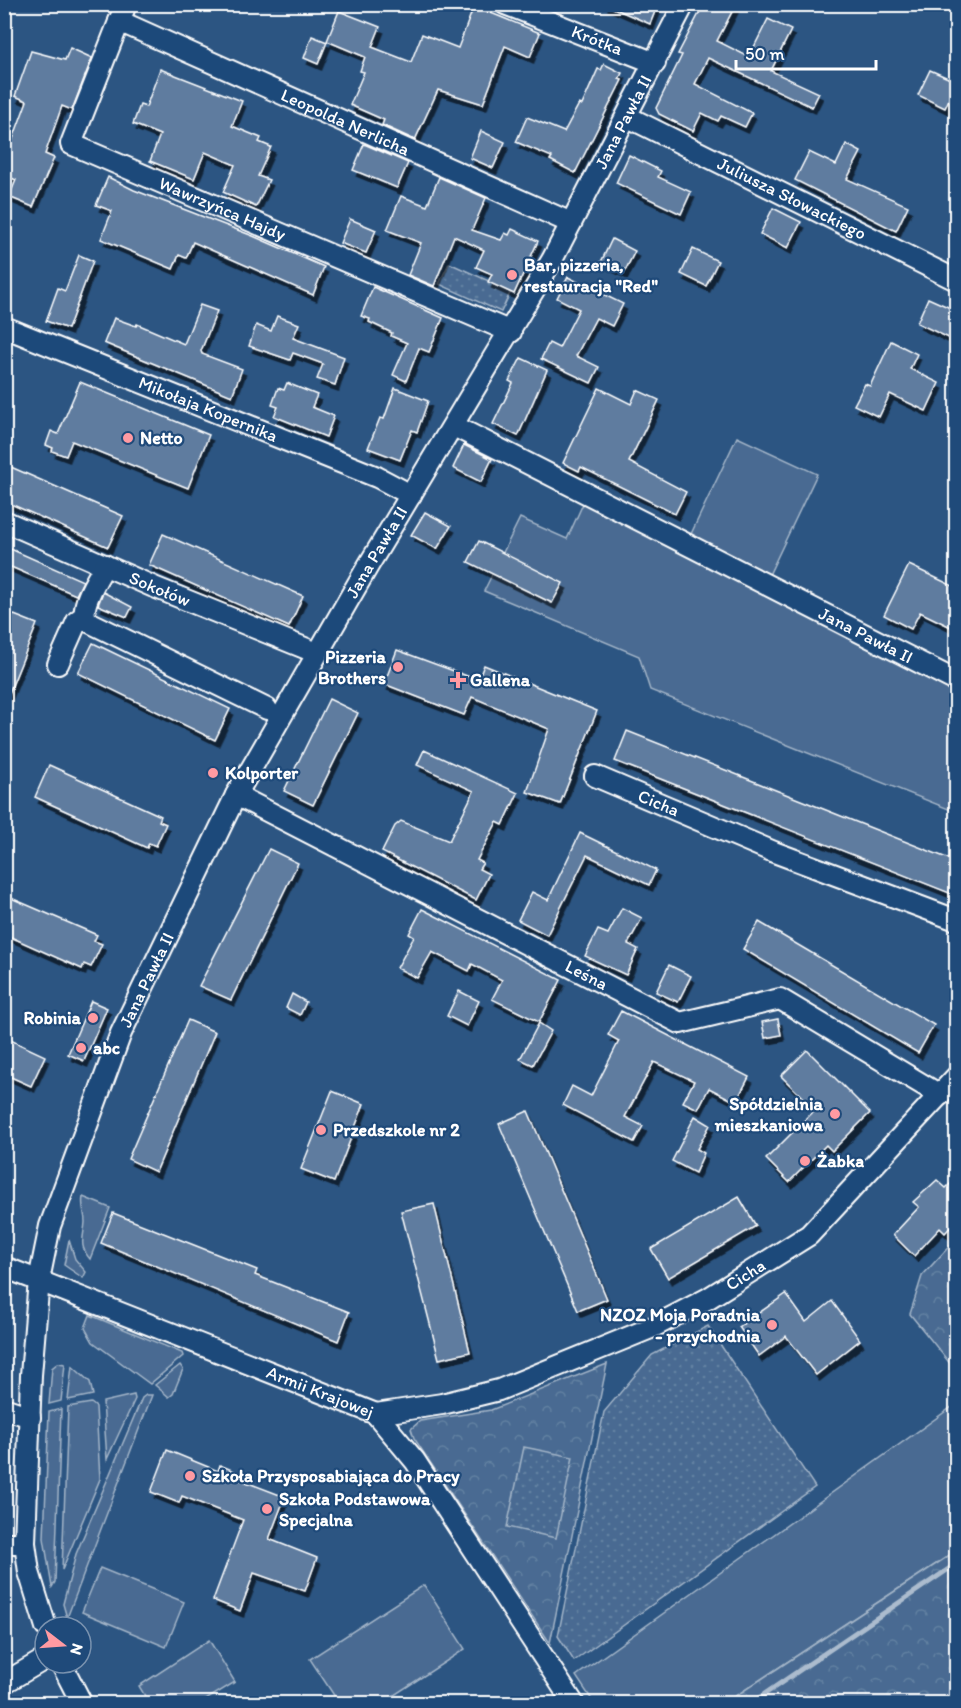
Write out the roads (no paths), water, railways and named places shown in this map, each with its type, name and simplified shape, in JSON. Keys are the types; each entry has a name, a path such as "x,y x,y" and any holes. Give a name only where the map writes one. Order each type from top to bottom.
{"street":[{"name":"Krótka","path":"505,4 655,63"},
{"name":"Jana Pawła II","path":"42,1615 29,1572 26,1543 30,1417 39,1280 50,1226 121,1034 236,795 317,653 511,332 628,117 684,4"},
{"name":"Leopolda Nerlicha","path":"122,13 571,223"},
{"name":"Wawrzyńca Hajdy","path":"122,13 71,144 511,332"},
{"name":"Juliusza Słowackiego","path":"628,117 957,280"},
{"name":"Mikołaja Kopernika","path":"4,327 377,477 411,495"},
{"name":"Jana Pawła II","path":"454,426 957,681"},
{"name":"Sokołów","path":"4,521 208,610 317,653"},
{"path":"105,565 84,608 87,621 267,709"},
{"path":"58,664 77,621 84,616"},
{"name":"Cicha","path":"595,776 774,852 957,920"},
{"name":"Leśna","path":"236,795 680,1023 780,999 940,1095"},
{"name":"Cicha","path":"375,1414 442,1404 499,1390 651,1328 707,1299 809,1234 957,1077"},
{"name":"Armii Krajowej","path":"4,1267 375,1414 415,1461 574,1704"},
{"path":"4,1408 30,1417"},
{"path":"4,1544 26,1543"},
{"path":"4,1683 33,1666"},
{"path":"67,1675 82,1704"}],"waterway":[{"path":"750,1704 956,1564"}],"place":[{"name":"Bar, pizzeria, restauracja \"Red\"","path":"512,275"},
{"name":"Netto","path":"128,438"},
{"name":"Pizzeria Brothers","path":"398,667"},
{"name":"Gallena","path":"458,680"},
{"name":"Kolporter","path":"213,773"},
{"name":"Robinia","path":"93,1018"},
{"name":"abc","path":"81,1048"},
{"name":"Spółdzielnia mieszkaniowa","path":"835,1114"},
{"name":"Przedszkole nr 2","path":"321,1130"},
{"name":"Żabka","path":"805,1161"},
{"name":"NZOZ Moja Poradnia - przychodnia","path":"772,1325"},
{"name":"Szkoła Przysposabiająca do Pracy","path":"190,1476"},
{"name":"Szkoła Podstawowa Specjalna","path":"267,1509"}]}
